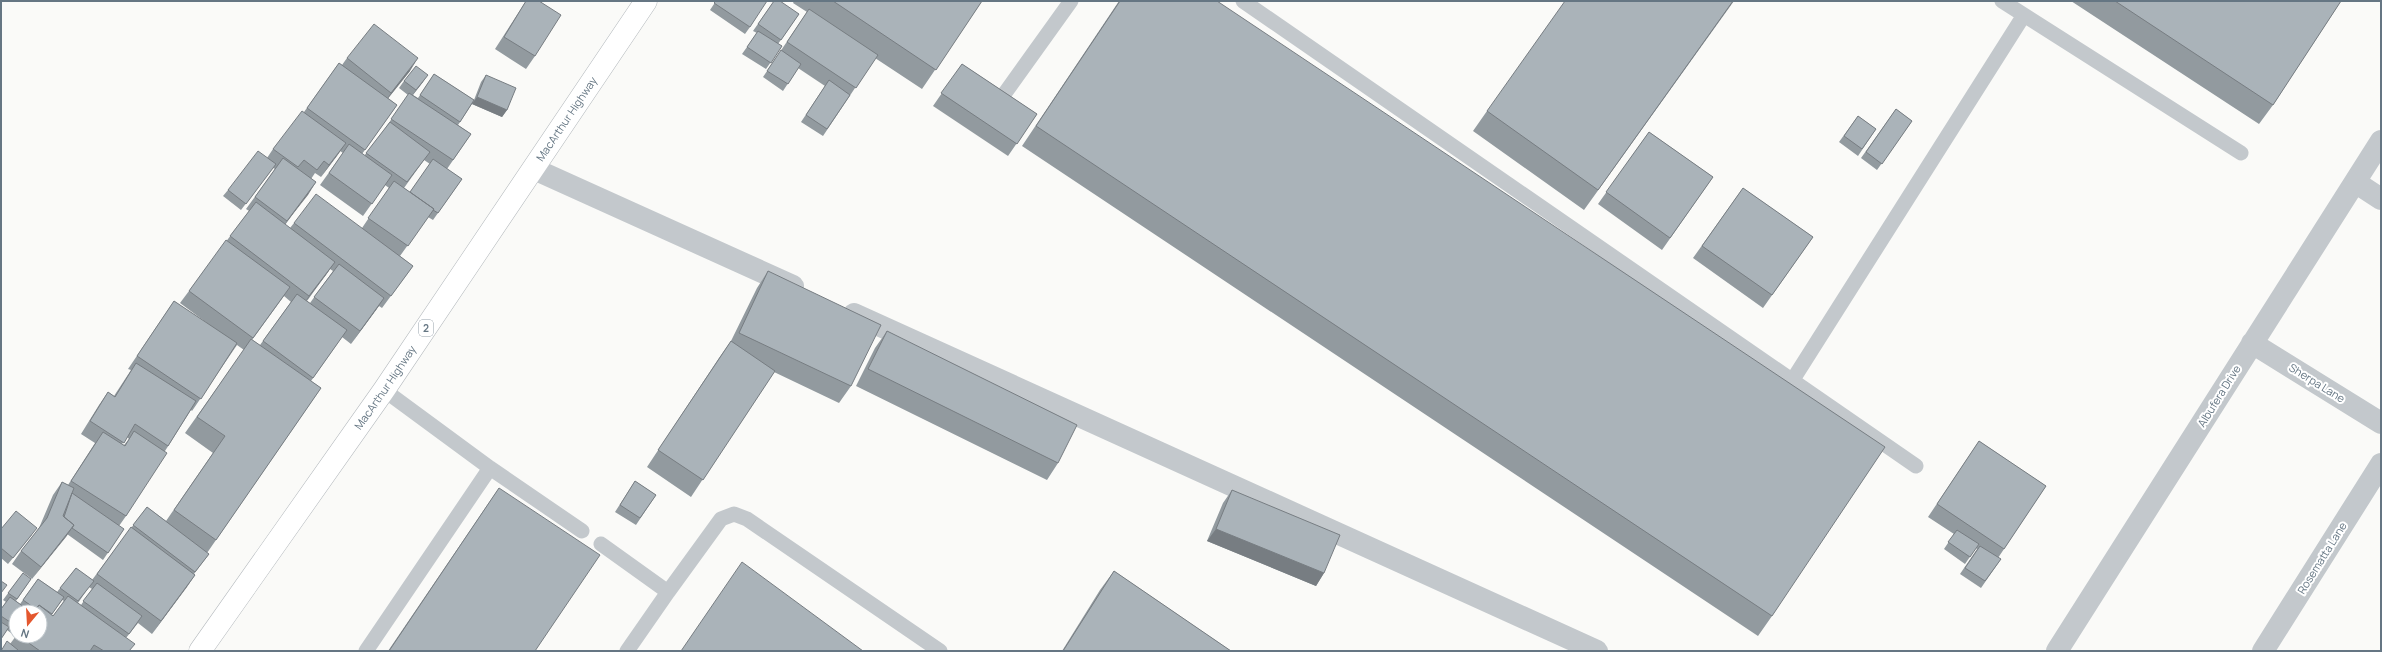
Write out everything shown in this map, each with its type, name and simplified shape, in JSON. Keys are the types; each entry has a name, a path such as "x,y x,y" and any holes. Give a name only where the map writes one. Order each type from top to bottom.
{"highway":[{"name":"MacArthur Highway","path":"200,651 384,390 646,1"}],"street":[{"name":"Albufera Drive","path":"2057,651 2381,141"},
{"path":"534,168 810,294"},
{"path":"2355,182 2381,199"},
{"path":"832,304 1597,651"},
{"name":"Sherpa Lane","path":"2252,343 2381,423"},
{"name":"Rosematta Lane","path":"2263,651 2381,464"}],"lane":[{"path":"1005,93 1071,1"},
{"path":"1243,1 1916,466"},
{"path":"2002,1 2241,153"},
{"path":"1792,381 2024,15"},
{"path":"384,390 490,468 582,531"},
{"path":"366,651 490,468"},
{"path":"627,651 721,519 734,514 747,519 940,651"},
{"path":"601,544 668,592"}],"building":[{"path":"526,1 539,1 561,15 535,56 504,37"},
{"path":"716,1 767,1 750,27 714,3"},
{"path":"774,1 780,1 799,14 781,40 758,24"},
{"path":"833,1 982,1 936,70"},
{"path":"1120,1 1217,1 1885,447 1772,616 1036,126"},
{"path":"1565,1 1733,1 1598,190 1487,111"},
{"path":"2115,1 2341,1 2273,105"},
{"path":"809,9 878,55 856,88 787,42"},
{"path":"374,24 418,58 391,93 347,58"},
{"path":"758,31 782,46 771,63 747,47"},
{"path":"781,50 801,64 788,84 767,71"},
{"path":"339,63 397,105 365,150 307,108"},
{"path":"962,64 1037,114 1017,144 941,93"},
{"path":"416,66 428,75 416,90 404,81"},
{"path":"434,74 474,100 460,122 420,95"},
{"path":"486,75 516,88 507,110 477,97"},
{"path":"829,80 850,95 827,129 806,115"},
{"path":"409,93 471,134 453,160 391,119"},
{"path":"1896,109 1912,121 1882,164 1866,152"},
{"path":"302,111 346,143 329,165 324,161 317,170 304,160 298,167 273,149"},
{"path":"1858,116 1876,129 1862,149 1844,136"},
{"path":"390,122 430,152 407,182 366,153"},
{"path":"1649,132 1713,177 1670,238 1606,192"},
{"path":"349,144 392,175 372,204 329,173"},
{"path":"258,151 276,164 246,204 228,190"},
{"path":"283,158 316,182 287,221 255,197"},
{"path":"433,159 462,179 438,213 410,192"},
{"path":"394,181 434,209 408,246 368,218"},
{"path":"1743,188 1813,237 1772,295 1702,246"},
{"path":"316,194 413,266 391,296 294,223"},
{"path":"256,202 335,262 309,296 230,236"},
{"path":"226,240 290,287 253,338 189,291"},
{"path":"339,264 384,298 360,331 314,297"},
{"path":"768,271 881,325 851,386 739,333"},
{"path":"297,294 347,330 313,378 263,341"},
{"path":"174,301 237,343 201,399 137,356"},
{"path":"887,331 1077,425 1058,463 868,369"},
{"path":"251,339 321,388 216,540 174,510 225,436 197,417"},
{"path":"731,341 775,371 703,480 658,450"},
{"path":"136,363 196,401 168,446 135,424 124,443 90,421 108,392 115,397"},
{"path":"134,431 167,453 126,516 71,481 103,432 125,446"},
{"path":"1979,441 2046,486 2004,549 1937,504"},
{"path":"635,481 656,495 640,518 620,505"},
{"path":"62,482 74,488 63,516 74,525 41,567 21,551 47,518"},
{"path":"499,488 600,555 535,651 389,651"},
{"path":"1232,490 1340,535 1324,573 1216,529"},
{"path":"72,493 124,529 108,553 72,528 74,525 64,517"},
{"path":"147,507 209,554 195,572 133,525"},
{"path":"16,511 37,528 13,558 1,548 1,529"},
{"path":"131,527 195,575 161,621 97,574"},
{"path":"1957,530 1979,544 1970,557 1948,542"},
{"path":"1980,546 2001,559 1985,581 1965,568"},
{"path":"742,562 863,651 681,651"},
{"path":"76,568 94,581 78,601 60,588"},
{"path":"1114,571 1231,651 1063,651"},
{"path":"23,573 31,579 17,599 8,593"},
{"path":"38,579 64,597 52,614 48,611 48,604 29,604 23,600"},
{"path":"1,581 7,585 1,593"},
{"path":"97,583 142,616 129,634 83,601"},
{"path":"68,596 135,644 129,651 104,651 94,645 90,651 40,651 30,644 48,644 48,612 53,616"},
{"path":"10,597 20,604 8,604 8,621 1,616 1,609"},
{"path":"1,622 8,626 8,628 1,639"},
{"path":"7,641 8,644 11,644 18,650 17,651 1,651"}]}
